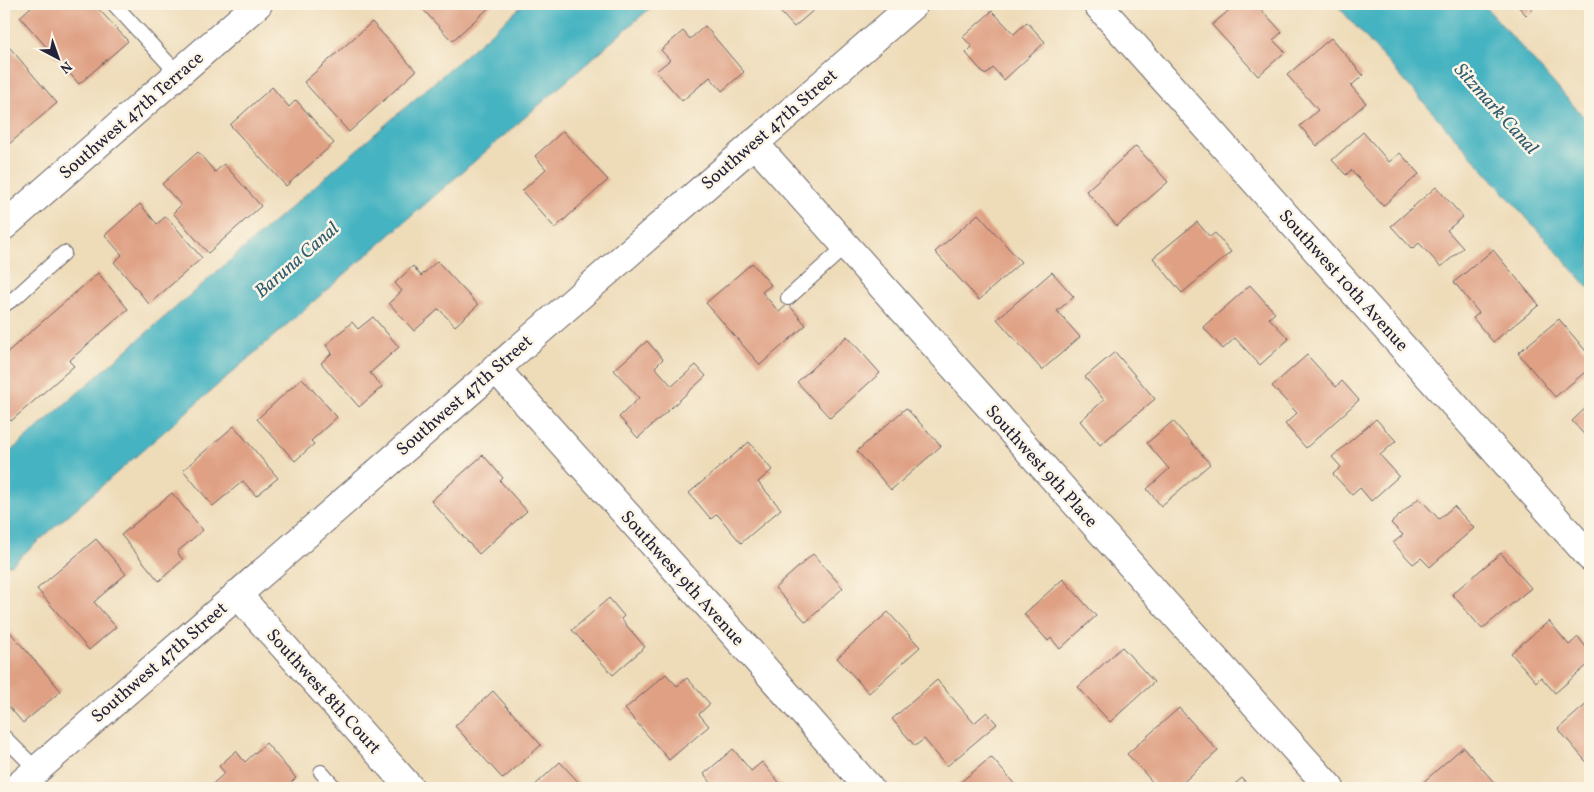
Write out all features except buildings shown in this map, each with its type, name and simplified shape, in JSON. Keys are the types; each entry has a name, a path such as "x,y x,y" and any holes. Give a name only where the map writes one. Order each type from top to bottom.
{"street":[{"name":"Southwest 47th Terrace","path":"4,226 258,4"},
{"name":"Southwest 47th Street","path":"16,788 914,4"},
{"name":"Southwest 10th Avenue","path":"1097,4 1590,557"},
{"name":"Southwest 9th Place","path":"754,143 1330,788"},
{"name":"Southwest 9th Avenue","path":"495,368 750,652 869,788"},
{"name":"Southwest 8th Court","path":"237,594 410,788"}],"lane":[{"path":"114,4 178,74"},
{"path":"788,298 846,246"},
{"path":"4,304 16,297 64,253"},
{"path":"4,737 37,770"},
{"path":"321,772 335,788"}],"water":[{"name":"Baruna Canal","path":"524,4 655,4 11,565 4,565 4,457"},
{"name":"Sitzmark Canal","path":"1336,4 1483,4 1590,124 1590,289"}]}
